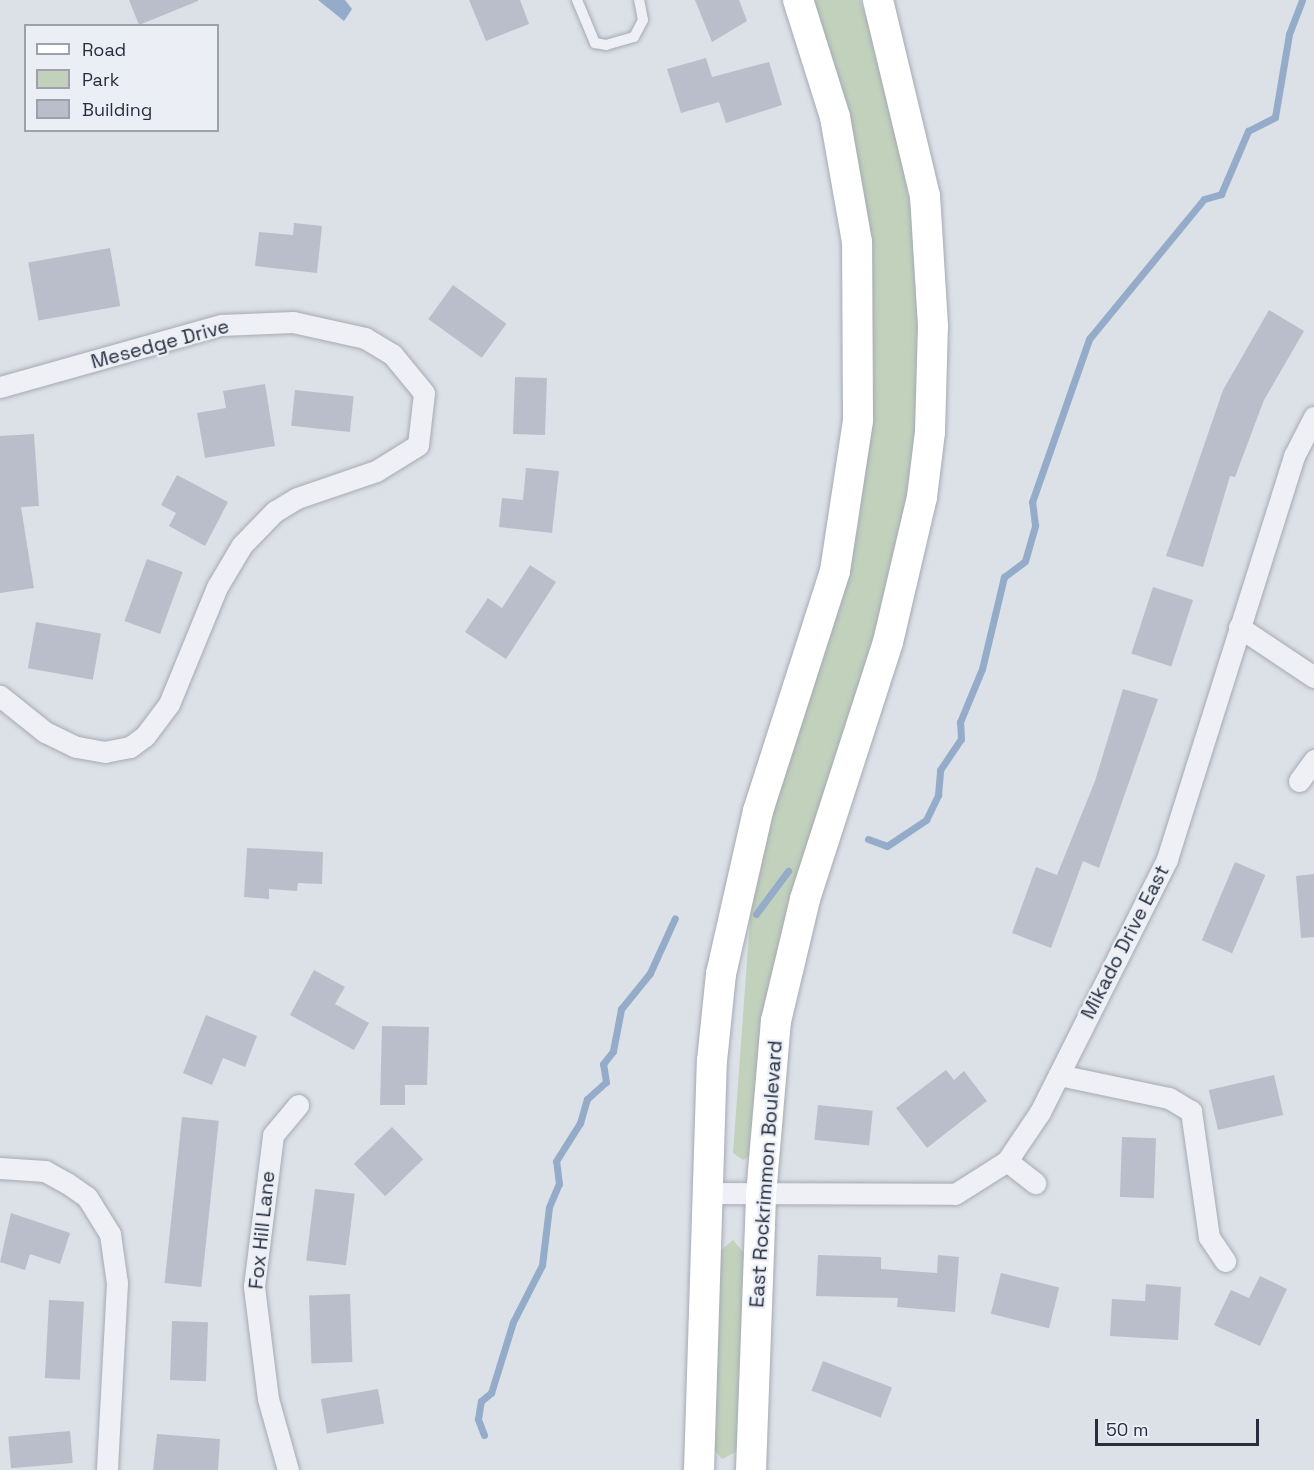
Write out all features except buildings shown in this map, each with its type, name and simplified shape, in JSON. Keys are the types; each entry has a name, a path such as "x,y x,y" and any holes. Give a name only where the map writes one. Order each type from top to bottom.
{"main road":[{"path":"699,1470 706,1193 712,1061 730,921 758,811 835,571 858,420 860,297 835,117 798,0"},
{"name":"East Rockrimmon Boulevard","path":"751,1470 760,1195 776,1021 792,950 905,573 930,432 930,255 916,145 878,0"}],"street":[{"name":"Mesedge Drive","path":"0,387 221,325 326,325 365,338 411,372 424,393 418,445 376,471 297,498 275,511 242,545 217,587 169,704 130,747 105,752 76,747 45,732 0,696"},
{"name":"Mikado Drive East","path":"706,1193 955,1194 1007,1161 1059,1075 1167,859 1294,456 1314,417"},
{"path":"1239,627 1314,677"},
{"path":"1299,781 1314,760"},
{"path":"1059,1075 1169,1098 1191,1111 1209,1237 1225,1262"},
{"name":"Fox Hill Lane","path":"288,1470 268,1399 254,1286 273,1135 298,1105"},
{"path":"1007,1161 1035,1183"},
{"path":"0,1168 45,1171 68,1183 87,1197 111,1234 117,1283 107,1470"}],"lane":[{"path":"577,0 595,43 606,45 634,37 643,20 639,0"}],"green space":[{"path":"812,0 860,0 880,58 913,218 920,379 914,455 887,601 762,1021 749,1156 743,1160 733,1153 751,907 760,854 858,529 874,380 869,231"},
{"path":"733,1240 744,1253 738,1451 722,1459 713,1449 720,1251"}],"water":[{"path":"318,0 345,0 352,9 344,21"}],"waterway":[{"path":"868,839 887,846 926,820 938,795 940,770 961,739 960,722 982,669 1004,577 1025,561 1035,525 1032,502 1089,339 1204,199 1221,194 1248,131 1275,117 1289,34 1302,0"},
{"path":"756,914 788,871"},
{"path":"484,1435 478,1419 481,1401 491,1393 513,1322 542,1265 549,1207 559,1184 556,1161 580,1123 587,1099 606,1082 603,1064 613,1051 621,1009 650,973 675,918"}]}
